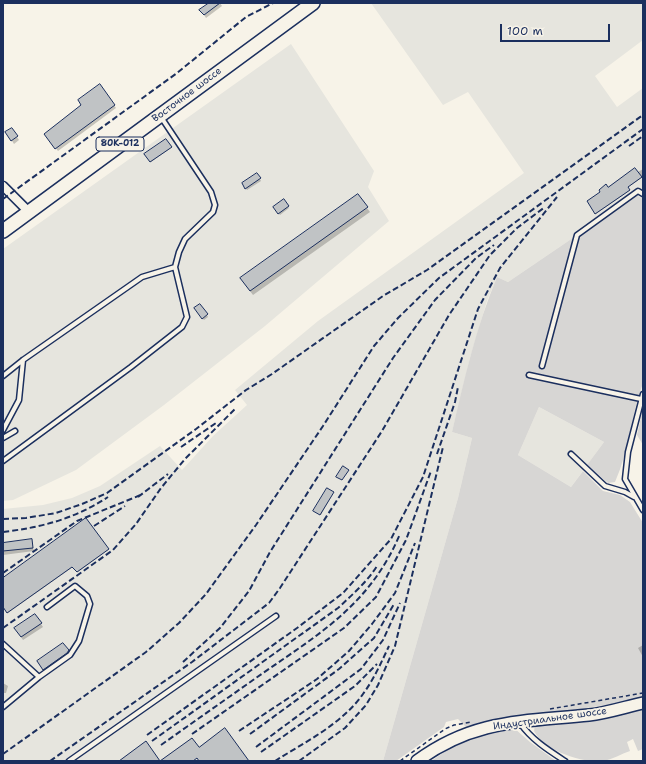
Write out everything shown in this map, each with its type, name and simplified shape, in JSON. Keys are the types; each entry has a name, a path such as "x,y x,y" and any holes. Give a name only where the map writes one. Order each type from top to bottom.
{"main road":[{"name":"Восточное шоссе","path":"3,231 313,3"},
{"name":"Индустриальное шоссе","path":"417,761 448,741 481,729 518,721 591,715 643,703"}],"street":[{"path":"3,186 29,212"}],"lane":[{"path":"3,461 131,367 182,327 187,317 175,266 185,239 213,212 215,205 211,192 160,115"},
{"path":"542,366 577,235 638,191 643,194"},
{"path":"3,376 23,360 142,277 175,266"},
{"path":"3,430 19,400 23,360"},
{"path":"529,375 641,399"},
{"path":"643,394 628,452 625,479 643,510"},
{"path":"3,438 15,430"},
{"path":"571,454 605,486 625,492 635,498"},
{"path":"3,707 39,676 70,655 79,641 90,604 87,596 75,586 47,607"},
{"path":"69,761 276,616"},
{"path":"3,644 39,676"},
{"path":"518,721 534,739 565,761"}],"shaded area":[{"path":"371,3 643,3 643,40 595,76 617,107 643,88 643,199 636,195 508,282 497,277 487,301 470,358 452,432 472,438 458,498 383,761 3,761 3,509 43,505 72,498 100,486 160,446 182,470 213,436 247,405 235,390 318,321 524,173 468,92 443,105"},
{"path":"291,44 374,171 368,187 389,221 265,326 164,405 76,470 13,500 3,501 3,249"},
{"path":"636,195 643,199 643,383 624,458 615,482 608,483 587,465 604,442 539,407 518,455 571,487 583,471 603,491 620,495 630,502 643,523 643,699 466,727 458,719 446,722 444,727 396,761 383,761 458,498 472,438 452,432 477,334 497,277 508,282"},
{"path":"539,407 604,442 571,487 518,455"},
{"path":"643,408 643,445 637,435"},
{"path":"643,708 643,749 638,751 633,739 627,742 630,751 604,761 585,760 564,754 546,744 534,731 535,725"},
{"path":"514,728 556,761 431,761 452,747 480,737"}],"building":[{"path":"209,3 220,3 204,15 199,10"},
{"path":"100,84 115,105 55,149 44,134 81,105 78,100"},
{"path":"12,128 18,136 11,141 5,132"},
{"path":"166,139 172,147 150,162 144,154"},
{"path":"635,168 642,177 628,187 630,190 595,214 587,201 600,192 599,190 606,184 608,187"},
{"path":"257,173 261,178 245,189 242,183"},
{"path":"358,194 368,207 250,291 240,278"},
{"path":"284,199 289,206 278,214 273,207"},
{"path":"200,304 208,314 202,319 194,308"},
{"path":"343,466 349,470 342,480 336,477"},
{"path":"327,488 334,492 320,515 313,511"},
{"path":"86,518 109,549 77,572 72,567 7,613 3,607 3,578"},
{"path":"32,539 33,548 3,551 3,543"},
{"path":"35,614 42,623 21,637 14,628"},
{"path":"63,643 69,650 67,653 43,670 37,661"},
{"path":"225,728 249,761 199,761 197,758 193,761 160,761 192,738 199,747"},
{"path":"146,741 160,761 119,761"}],"railway":[{"path":"3,199 177,73 246,17 273,3"},
{"path":"3,519 26,518 56,513 107,493 196,429 246,390 272,374 383,296 427,270 643,115"},
{"path":"3,754 146,652 179,623 206,594 256,525 323,426 374,346 398,318 439,278 643,129"},
{"path":"629,146 643,136"},
{"path":"147,735 297,628 343,593 391,539 423,477 478,309 500,268 557,197"},
{"path":"50,761 192,662 269,603 382,431 449,315 490,255 517,228 545,207"},
{"path":"183,662 220,628 249,591 270,552 393,358 435,300 476,258 494,245"},
{"path":"437,454 455,402 458,387"},
{"path":"3,628 113,550 136,524 161,488 185,459 235,409"},
{"path":"181,447 216,423"},
{"path":"299,761 345,728 366,705 378,685 395,646 443,447"},
{"path":"192,734 344,628 376,597 406,540 431,471"},
{"path":"138,497 168,474"},
{"path":"3,573 77,521 143,494"},
{"path":"3,532 32,528 58,521 83,511 108,497"},
{"path":"94,526 125,506"},
{"path":"161,745 324,630 359,598 375,579 400,534"},
{"path":"239,731 317,679 349,651 372,624 395,593 415,543"},
{"path":"152,741 338,608 364,583 377,566"},
{"path":"256,747 361,669 383,640 400,603"},
{"path":"250,734 339,669 374,638 394,604"},
{"path":"275,761 322,732 354,705 371,683 389,646"},
{"path":"261,752 355,686 377,664"}]}
